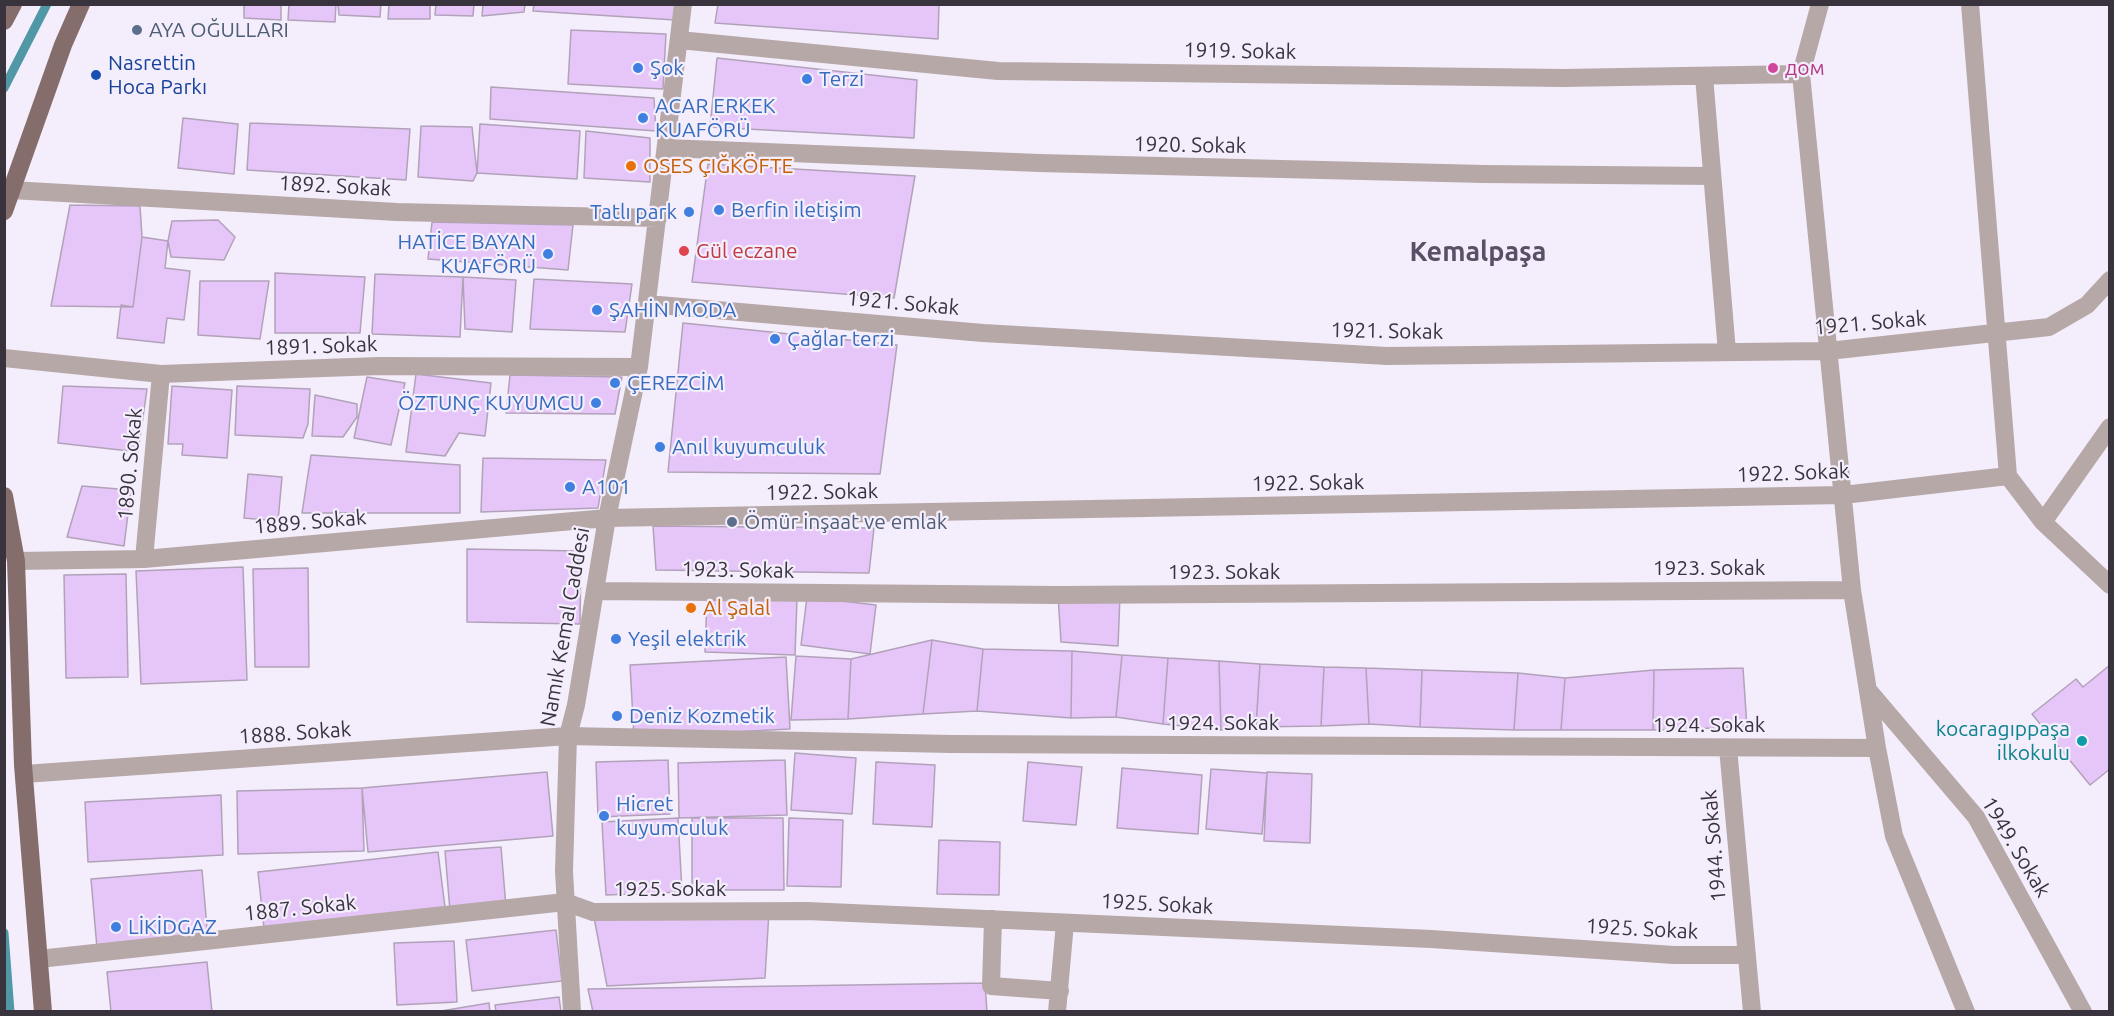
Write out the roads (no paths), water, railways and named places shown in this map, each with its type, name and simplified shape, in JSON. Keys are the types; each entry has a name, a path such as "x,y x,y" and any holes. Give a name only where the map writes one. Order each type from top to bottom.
{"main road":[{"path":"4,21 13,4"},
{"path":"4,211 63,45 81,4"},
{"path":"4,496 16,561 24,774 43,1011"},
{"path":"4,541 9,517"}],"street":[{"name":"Namık Kemal Caddesi","path":"572,1011 564,871 568,736 576,705 608,518 639,367 683,4"},
{"path":"1820,4 1801,74 1852,590 1877,748 1894,836 1966,1011"},
{"path":"1970,4 2008,476 2043,522 2109,585"},
{"name":"1919. Sokak","path":"679,40 998,70 1563,78 1801,74"},
{"path":"1704,76 1727,352"},
{"name":"1920. Sokak","path":"666,148 1039,163 1484,174 1712,176"},
{"name":"1892. Sokak","path":"11,190 397,212 658,218"},
{"name":"1921. Sokak","path":"647,304 983,333 1387,356 1828,351 2049,327 2087,305 2109,280"},
{"name":"1891. Sokak","path":"4,358 161,374 379,366 639,367"},
{"name":"1890. Sokak","path":"144,559 161,374"},
{"path":"2043,522 2109,427"},
{"name":"1922. Sokak","path":"608,518 1843,495 2008,476"},
{"name":"1889. Sokak","path":"16,561 144,559 608,518"},
{"name":"1923. Sokak","path":"595,591 1058,595 1852,590"},
{"name":"1949. Sokak","path":"1868,690 1976,817 2083,1011"},
{"name":"1888. Sokak","path":"24,774 568,736"},
{"name":"1924. Sokak","path":"568,736 963,744 1877,748"},
{"name":"1944. Sokak","path":"1728,748 1752,1011"},
{"name":"1925. Sokak","path":"565,903 593,912 807,911 1431,939 1674,956 1747,955"},
{"name":"1887. Sokak","path":"39,959 565,903"},
{"path":"993,919 991,986 1060,991"},
{"path":"1057,1011 1065,922"}],"waterway":[{"path":"4,88 47,4"},
{"path":"4,933 10,1012"}],"place":[{"name":"AYA OĞULLARI","path":"137,30"},
{"name":"Şok","path":"638,68"},
{"name":"дом","path":"1773,68"},
{"name":"Nasrettin Hoca Parkı","path":"96,75"},
{"name":"Terzi","path":"807,79"},
{"name":"ACAR ERKEK KUAFÖRÜ","path":"643,118"},
{"name":"OSES ÇIĞKÖFTE","path":"631,166"},
{"name":"Berfin iletişim","path":"719,210"},
{"name":"Tatlı park","path":"689,212"},
{"name":"Gül eczane","path":"684,251"},
{"name":"HATİCE BAYAN KUAFÖRÜ","path":"548,254"},
{"name":"ŞAHİN MODA","path":"597,310"},
{"name":"Çağlar terzi","path":"775,339"},
{"name":"ÇEREZCİM","path":"615,383"},
{"name":"ÖZTUNÇ KUYUMCU","path":"596,403"},
{"name":"Anıl kuyumculuk","path":"660,447"},
{"name":"A101","path":"570,487"},
{"name":"Ömür inşaat ve emlak","path":"732,522"},
{"name":"Al Şalal","path":"691,608"},
{"name":"Yeşil elektrik","path":"616,639"},
{"name":"Deniz Kozmetik","path":"617,716"},
{"name":"kocaragıppaşa ilkokulu","path":"2082,741"},
{"name":"Hicret kuyumculuk","path":"604,816"},
{"name":"LİKİDGAZ","path":"116,927"}],"district":[{"name":"Kemalpaşa","path":"1478,252"}]}
